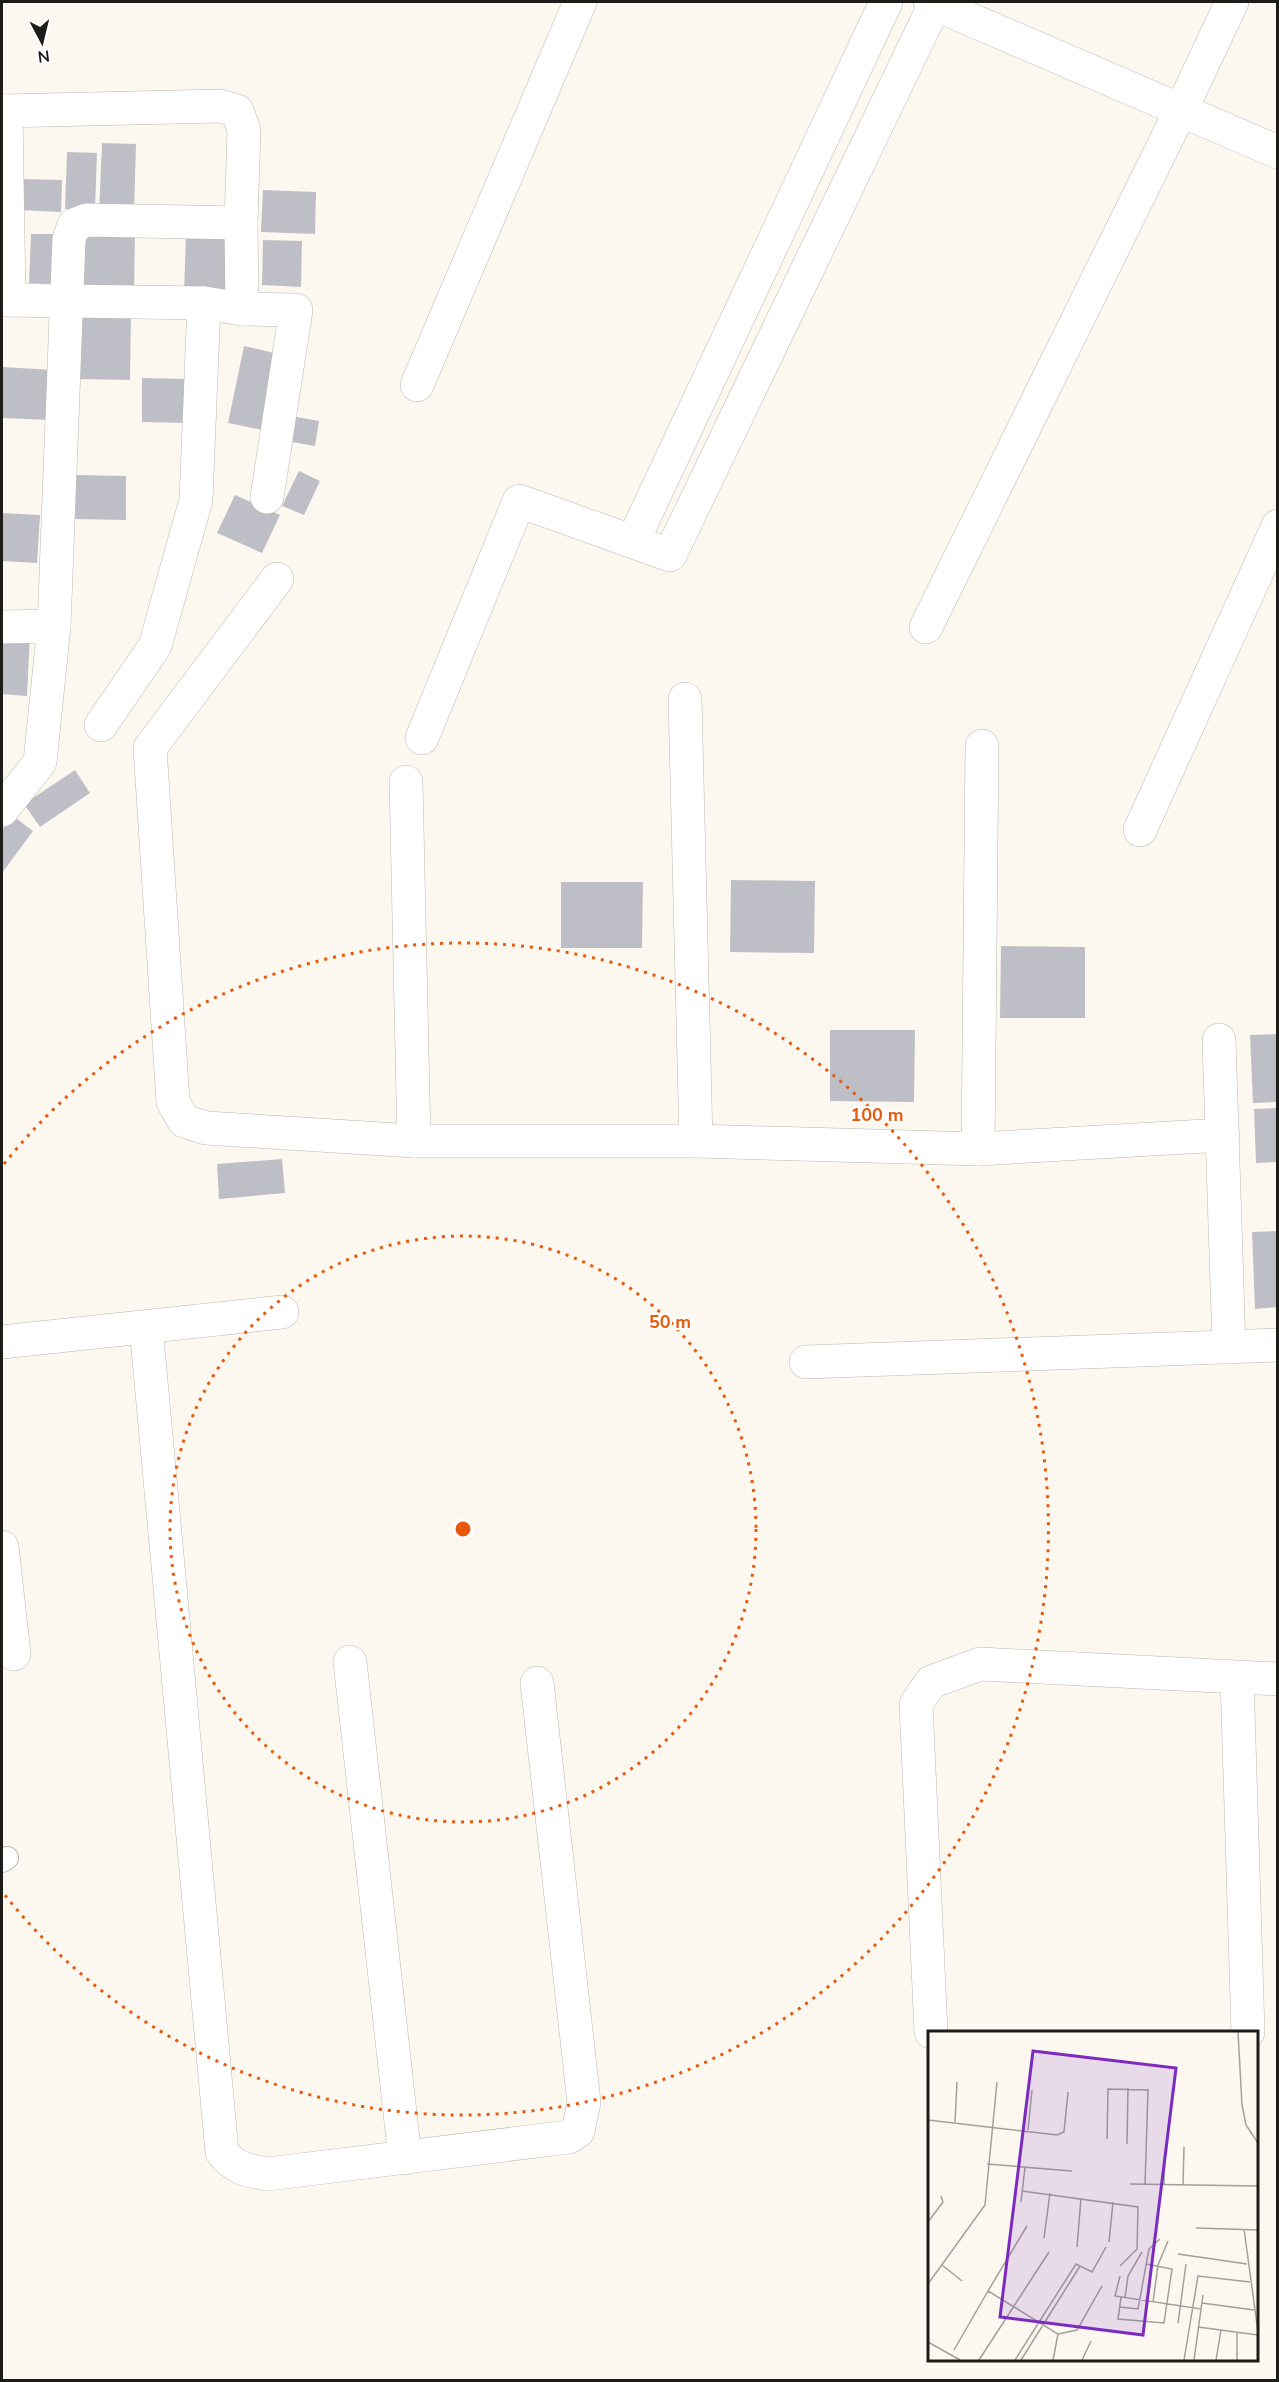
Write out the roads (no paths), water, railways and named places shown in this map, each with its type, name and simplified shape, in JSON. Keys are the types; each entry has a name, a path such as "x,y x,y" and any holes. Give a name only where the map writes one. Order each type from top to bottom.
{"street":[{"path":"417,385 580,2"},
{"path":"633,541 886,2"},
{"path":"422,738 519,501 670,555 934,2 1278,152"},
{"path":"926,627 1232,2"},
{"path":"242,309 241,223 244,130 237,111 220,106 4,111 5,300 204,303 242,309 297,310 267,496"},
{"path":"2,810 40,762 54,627 69,239 74,225 87,220 241,223"},
{"path":"101,725 155,646 196,500 204,303"},
{"path":"1140,830 1278,526"},
{"path":"277,579 150,748 172,1102 184,1121 206,1128 414,1141 696,1142 978,1149 1223,1136"},
{"path":"2,627 54,627"},
{"path":"685,699 696,1142"},
{"path":"978,1149 982,746"},
{"path":"406,782 414,1141"},
{"path":"1219,1040 1229,1347"},
{"path":"2,1342 282,1312"},
{"path":"146,1327 222,2152 229,2162 243,2170 268,2174 569,2137 578,2131 584,2102 537,1683"},
{"path":"806,1362 1278,1345"},
{"path":"2,1547 14,1654"},
{"path":"350,1662 405,2158"},
{"path":"931,2031 916,1704 931,1682 980,1664 1278,1679"},
{"path":"1237,1678 1248,2031"}]}
